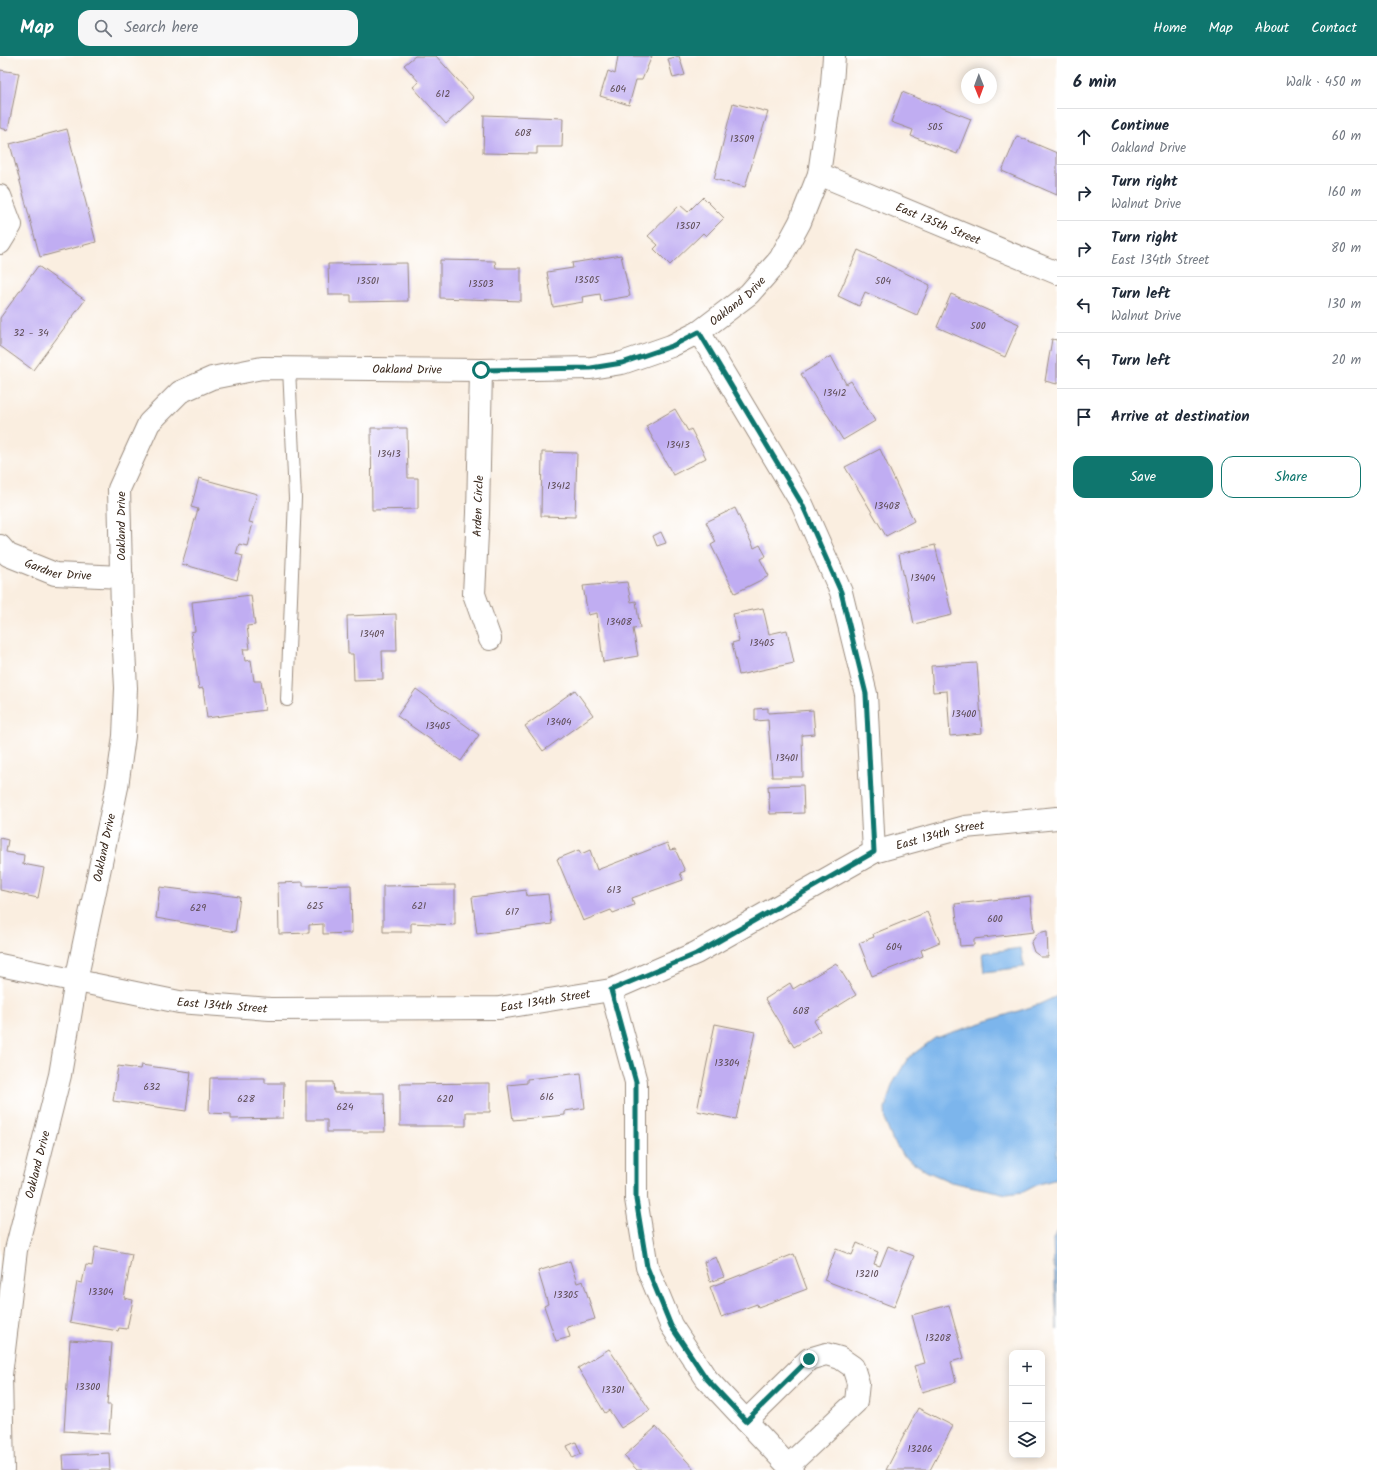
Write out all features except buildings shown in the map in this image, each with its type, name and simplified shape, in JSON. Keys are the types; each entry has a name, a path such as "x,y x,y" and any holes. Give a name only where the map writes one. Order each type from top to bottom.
{"street":[{"name":"Oakland Drive","path":"3,1470 1,1375 16,1250 60,1076 76,981 118,787 124,736 126,688 119,489 149,423 180,392 212,378 262,368 481,370 591,368 622,363 672,346 699,332 749,294 780,259 800,222 819,174 832,84 834,56"},
{"name":"East 135th Street","path":"819,174 1057,273"},
{"path":"0,196 11,225 0,243"},
{"path":"699,332 802,504 841,592 866,694 874,852"},
{"name":"Arden Circle","path":"481,370 478,513 474,594 490,639"},
{"name":"Gardner Drive","path":"0,546 8,555 55,574 122,577"},
{"name":"East 134th Street","path":"0,965 179,1002 270,1009 499,1008 611,990 696,954 874,852 965,827 1057,818"},
{"path":"611,990 636,1082 636,1199 647,1267 671,1326 706,1378 746,1421 790,1468 856,1402 858,1383 852,1367 840,1358 826,1354 809,1359 746,1421"}],"lane":[{"path":"287,700 295,498 289,368"}],"water":[{"path":"1021,948 1024,967 985,972 983,953"},
{"path":"1057,996 1057,1179 1039,1184 1023,1192 1007,1194 951,1182 926,1171 903,1155 892,1139 886,1124 885,1109 892,1085 908,1058 935,1038 1040,1004"},
{"path":"1057,1231 1057,1330 1053,1240"}],"route":[{"path":"481,370 591,368 622,363 672,346 699,332 802,504 841,592 866,694 874,852 696,954 611,990 636,1082 636,1199 647,1267 671,1326 706,1378 746,1421 809,1359"}]}
